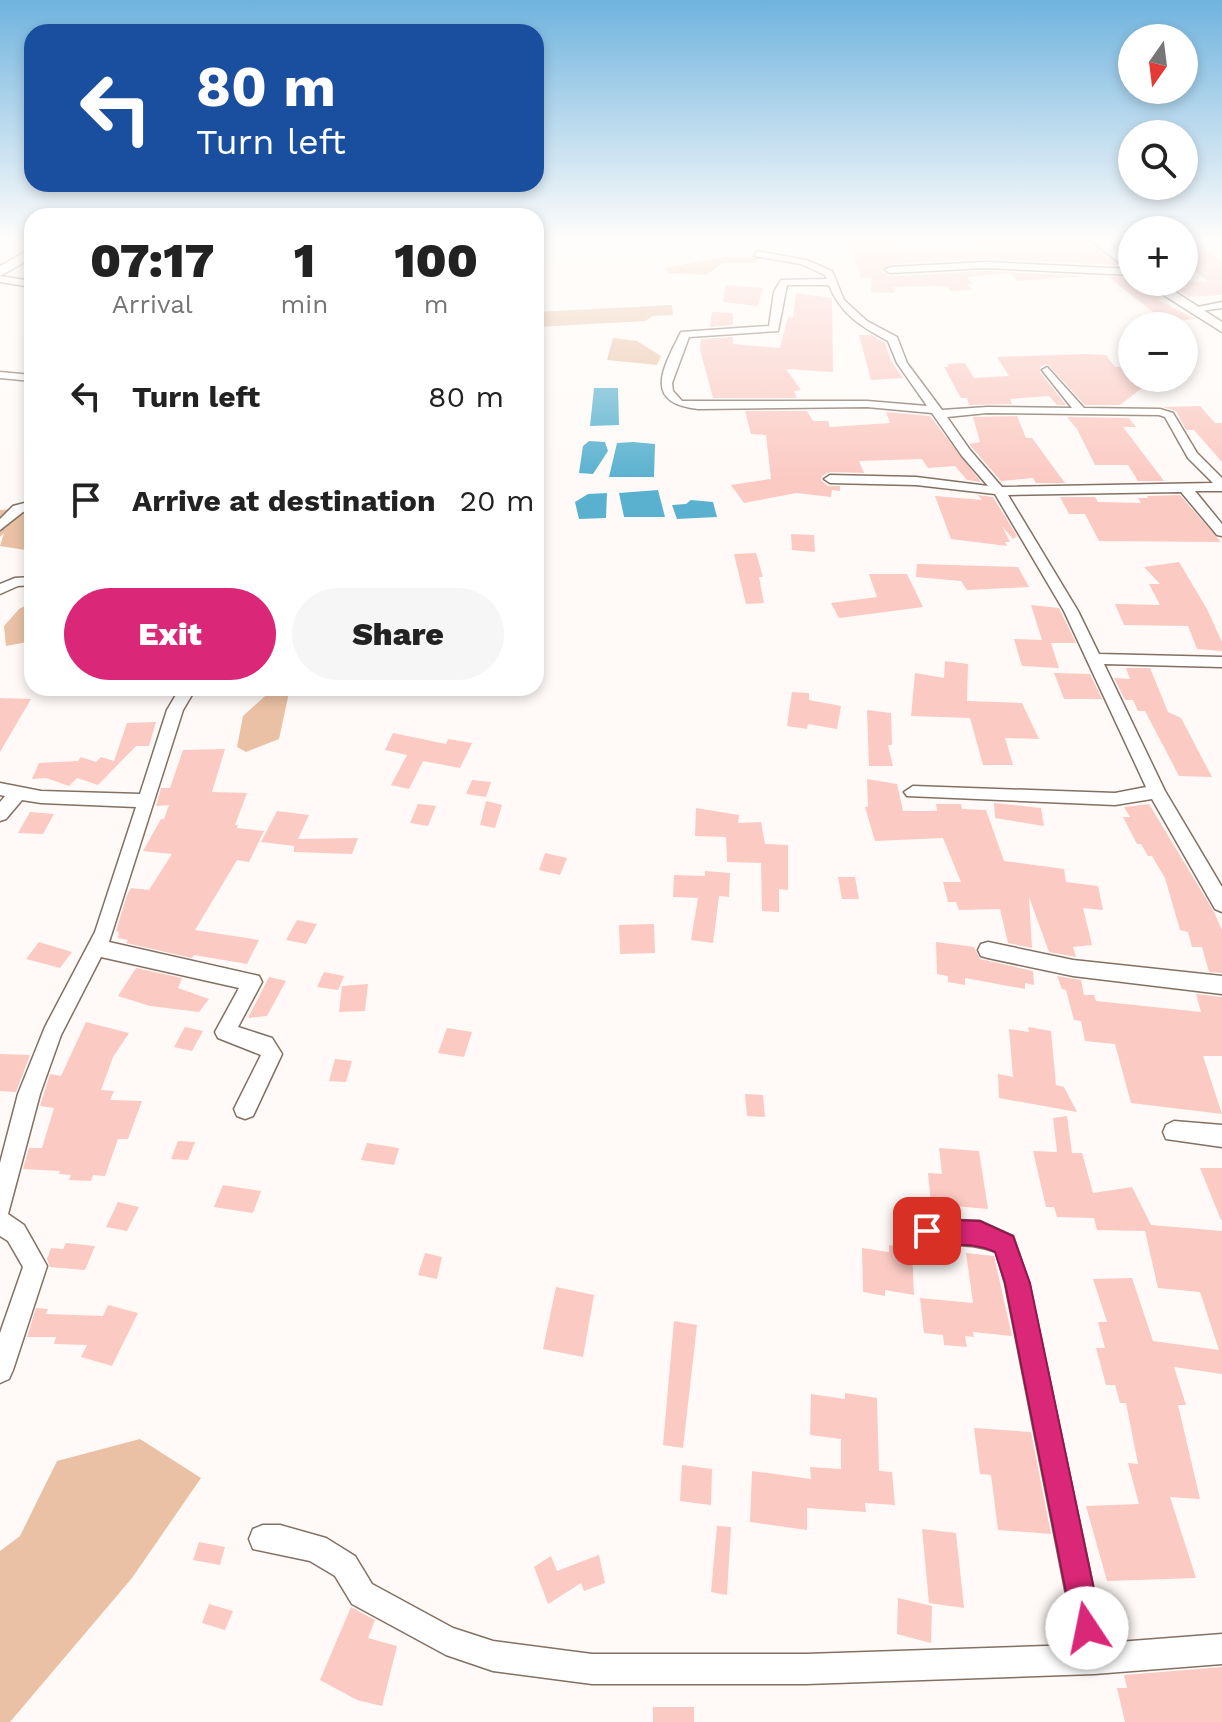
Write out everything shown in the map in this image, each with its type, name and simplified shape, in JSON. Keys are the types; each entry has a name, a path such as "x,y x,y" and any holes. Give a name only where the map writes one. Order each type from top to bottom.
{"street":[{"path":"775,318 774,329 685,334 666,383 667,392 673,400 688,406 867,404 938,412 1149,410 1169,415 1192,455 1222,486"},
{"path":"858,318 893,339 902,363 966,453 999,491 1096,659 1157,792 1222,904"},
{"path":"1047,370 1080,410"},
{"path":"0,375 24,377"},
{"path":"830,479 916,481 999,491 1222,486"},
{"path":"1186,489 1222,532"},
{"path":"0,526 24,507"},
{"path":"0,590 15,582 24,581"},
{"path":"1096,659 1222,662"},
{"path":"0,1206 29,1094 52,1033 97,948 175,710 183,696"},
{"path":"0,814 9,791 41,797 147,801"},
{"path":"913,792 1115,799 1157,792"},
{"path":"97,948 252,982 225,1032 265,1045 272,1054 245,1109"},
{"path":"988,950 1073,968 1222,985"},
{"path":"1174,1132 1222,1136"},
{"path":"0,1222 16,1233 35,1266 0,1370"},
{"path":"927,1231 980,1233 1005,1244 1017,1283 1094,1659"},
{"path":"263,1539 280,1539 316,1548 345,1566 362,1594 446,1640 493,1656 592,1669 806,1669 1094,1659 1222,1649"}],"shaded area":[{"path":"544,318 649,318 544,327"},
{"path":"613,338 637,341 661,356 657,365 607,360"},
{"path":"24,508 24,550 0,546 4,533 0,537 0,510"},
{"path":"24,606 24,643 6,646 4,626"},
{"path":"265,696 288,696 279,739 246,752 237,747 243,716"},
{"path":"140,1439 201,1478 132,1578 10,1722 0,1722 0,1551 20,1536 57,1461"}],"water":[{"path":"594,388 618,388 619,425 590,426"},
{"path":"589,441 605,442 608,451 593,474 579,473 583,446"},
{"path":"617,443 655,444 654,477 609,477"},
{"path":"658,490 665,517 624,517 619,493"},
{"path":"607,493 606,518 579,519 575,502 588,494"},
{"path":"691,500 713,502 717,517 677,519 672,505 686,504"}],"building":[{"path":"711,318 733,318 733,325 710,327"},
{"path":"788,318 832,318 833,372 786,369 801,390 794,391 797,398 713,398 700,350 701,339 733,337 733,344 780,348"},
{"path":"859,335 871,335 885,343 891,361 903,378 871,380"},
{"path":"1106,355 1118,367 1118,392 1137,392 1120,405 1085,405 1047,364 1040,367 1040,372 1066,405 1057,405 1049,396 1010,399 1012,404 969,405 967,398 961,398 944,367 965,363 974,378 1009,376 997,357"},
{"path":"1200,406 1215,423 1222,423 1222,462 1194,430 1186,430 1176,411 1163,407"},
{"path":"745,411 807,411 813,421 828,421 830,427 890,423 886,412 930,416 981,482 967,480 955,466 928,468 922,459 859,461 864,473 830,472 822,476 821,480 828,486 840,486 840,491 832,490 831,497 796,493 744,503 731,485 771,479 766,435 751,434"},
{"path":"1017,416 1026,438 1032,438 1065,483 1036,483 1033,478 1001,481 969,444 980,442 973,417"},
{"path":"1067,417 1129,418 1136,427 1123,427 1164,481 1138,481 1128,465 1095,465 1077,429"},
{"path":"978,495 993,497 1017,536 1013,539 1002,526 1010,542 1005,542 1007,546 951,539 935,496 982,500"},
{"path":"1180,495 1221,542 1099,541 1085,514 1069,514 1060,497 1095,497 1098,502 1141,503 1138,498"},
{"path":"791,534 814,535 815,552 792,550"},
{"path":"756,553 763,577 759,577 764,603 746,604 734,554"},
{"path":"1179,562 1207,609 1222,642 1222,651 1197,649 1188,626 1124,625 1115,604 1160,605 1149,584 1160,584 1144,567"},
{"path":"917,564 1018,567 1029,587 967,590 961,581 916,577"},
{"path":"869,574 907,574 923,607 839,618 831,603 877,597"},
{"path":"1031,605 1059,608 1076,643 1051,643 1059,668 1022,666 1014,639 1042,640"},
{"path":"945,661 968,664 967,701 1022,703 1039,739 1005,738 1013,765 983,765 970,718 911,716 915,673 944,678"},
{"path":"1126,668 1150,668 1168,712 1181,718 1212,777 1179,776 1145,711 1138,711 1133,700 1125,700 1114,678 1130,679"},
{"path":"1054,673 1090,674 1102,699 1064,699"},
{"path":"792,692 809,693 809,700 841,706 837,729 808,724 807,729 787,726"},
{"path":"0,698 31,699 0,752"},
{"path":"867,710 891,713 892,745 888,745 893,766 869,766"},
{"path":"156,722 149,746 136,746 98,785 77,778 69,786 46,778 32,779 39,763 78,761 81,757 96,762 101,757 114,761 127,723"},
{"path":"393,733 446,744 448,739 472,743 460,768 423,761 409,789 391,785 407,755 385,750"},
{"path":"225,749 212,792 247,793 235,825 238,825 237,828 264,831 249,862 237,860 195,930 259,940 247,964 194,955 192,958 126,943 128,940 118,938 119,932 116,931 127,895 131,888 149,890 172,854 143,851 161,819 164,819 169,805 156,806 161,788 170,788 183,750"},
{"path":"867,779 897,784 903,811 937,811 936,804 961,804 962,809 986,810 1004,861 1064,869 1066,882 1098,886 1103,910 1083,908 1092,945 1073,947 1076,957 1049,952 1029,897 1032,948 1008,943 1000,909 959,910 956,902 948,902 943,882 961,882 943,838 875,841 865,807 868,807"},
{"path":"472,780 491,782 486,797 466,794"},
{"path":"486,801 502,805 495,828 480,825"},
{"path":"994,803 1041,808 1044,826 995,818"},
{"path":"418,804 436,806 428,826 410,823"},
{"path":"1149,804 1222,930 1222,973 1209,972 1202,947 1192,947 1188,932 1180,930 1165,878 1152,856 1148,856 1141,844 1137,844 1123,817 1130,817 1124,807"},
{"path":"696,808 739,815 738,823 761,822 765,844 788,845 788,890 779,889 779,912 762,911 761,863 727,862 726,837 695,836"},
{"path":"277,811 309,815 298,839 358,838 352,854 294,852 294,846 261,842"},
{"path":"30,812 54,814 43,834 18,833"},
{"path":"545,853 567,858 560,875 539,870"},
{"path":"705,871 730,873 729,897 719,896 713,943 691,940 698,898 673,897 674,875 705,876"},
{"path":"838,877 855,877 859,899 842,899"},
{"path":"297,920 317,924 306,944 286,940"},
{"path":"654,924 655,953 620,954 619,925"},
{"path":"39,942 72,952 60,968 26,959"},
{"path":"936,942 974,947 980,959 1033,971 1034,985 1025,983 1025,989 965,978 965,985 948,982 948,976 937,974"},
{"path":"136,968 182,978 178,988 209,999 199,1012 150,1006 118,996"},
{"path":"324,972 344,976 338,990 317,987"},
{"path":"1057,976 1081,980 1084,995 1094,995 1096,1001 1201,1012 1196,994 1222,997 1222,1056 1203,1056 1222,1114 1131,1103 1115,1044 1085,1041 1081,1021 1074,1020 1066,990 1062,989"},
{"path":"269,977 286,981 267,1016 248,1018"},
{"path":"368,984 365,1011 339,1012 342,986"},
{"path":"86,1022 129,1033 113,1057 101,1090 114,1091 110,1100 142,1101 128,1139 118,1139 105,1176 93,1175 91,1181 69,1180 71,1175 59,1174 60,1171 23,1169 29,1148 42,1148 54,1108 40,1106 50,1074 61,1076"},
{"path":"185,1027 203,1031 192,1051 174,1047"},
{"path":"1028,1027 1051,1031 1056,1085 1064,1087 1077,1112 999,1098 998,1074 1013,1077 1009,1029 1029,1032"},
{"path":"447,1028 472,1032 464,1057 438,1053"},
{"path":"0,1054 30,1055 16,1092 0,1091"},
{"path":"335,1059 352,1061 346,1082 329,1081"},
{"path":"745,1094 763,1095 765,1117 747,1116"},
{"path":"1067,1116 1072,1153 1082,1153 1093,1193 1132,1187 1151,1225 1222,1231 1222,1374 1174,1367 1186,1405 1178,1405 1200,1499 1170,1497 1196,1578 1107,1581 1086,1506 1139,1504 1128,1463 1138,1464 1126,1403 1120,1403 1115,1385 1106,1385 1096,1348 1105,1348 1098,1322 1107,1322 1093,1279 1132,1278 1153,1341 1219,1350 1200,1292 1158,1288 1145,1231 1097,1230 1094,1218 1057,1217 1054,1207 1046,1207 1033,1151 1057,1152 1053,1118"},
{"path":"178,1141 195,1142 188,1160 171,1159"},
{"path":"367,1143 399,1148 394,1165 361,1160"},
{"path":"939,1148 979,1151 988,1209 931,1204 928,1173 942,1174"},
{"path":"1200,1168 1222,1168 1222,1220 1221,1220"},
{"path":"223,1185 261,1191 253,1213 214,1207"},
{"path":"118,1202 139,1207 127,1231 106,1227"},
{"path":"66,1243 95,1246 85,1270 50,1267 47,1259 51,1248 63,1249"},
{"path":"889,1245 912,1249 914,1295 885,1290 885,1296 863,1292 862,1248 889,1252"},
{"path":"425,1253 442,1257 437,1279 418,1275"},
{"path":"966,1253 994,1256 1012,1336 973,1332 974,1337 965,1336 967,1347 944,1345 943,1335 924,1333 920,1298 973,1303"},
{"path":"556,1287 594,1295 583,1357 543,1349"},
{"path":"108,1305 138,1313 112,1366 81,1357 87,1345 54,1344 56,1337 27,1337 36,1308 48,1309 46,1314 103,1316"},
{"path":"674,1321 697,1325 683,1448 663,1445"},
{"path":"845,1393 877,1398 879,1471 892,1472 895,1505 865,1503 866,1512 807,1508 807,1530 750,1522 752,1471 811,1479 810,1467 841,1469 841,1439 810,1435 811,1394 845,1399"},
{"path":"974,1428 1031,1432 1051,1534 998,1530 991,1475 980,1474"},
{"path":"682,1465 712,1469 711,1505 680,1501"},
{"path":"717,1526 731,1527 727,1595 711,1592"},
{"path":"922,1529 956,1533 964,1608 929,1603"},
{"path":"199,1542 225,1547 220,1565 193,1560"},
{"path":"599,1555 605,1583 584,1591 581,1583 548,1604 534,1567 551,1556 557,1571"},
{"path":"898,1598 932,1606 931,1643 897,1634"},
{"path":"209,1604 233,1611 225,1630 202,1623"},
{"path":"351,1607 375,1620 368,1638 397,1646 382,1706 357,1700 320,1680"},
{"path":"1222,1667 1222,1722 1125,1722 1117,1688 1127,1688 1124,1675"},
{"path":"653,1707 694,1707 694,1722 653,1722"}],"route":[{"path":"927,1231 980,1233 1005,1244 1017,1283 1087,1628"}]}
